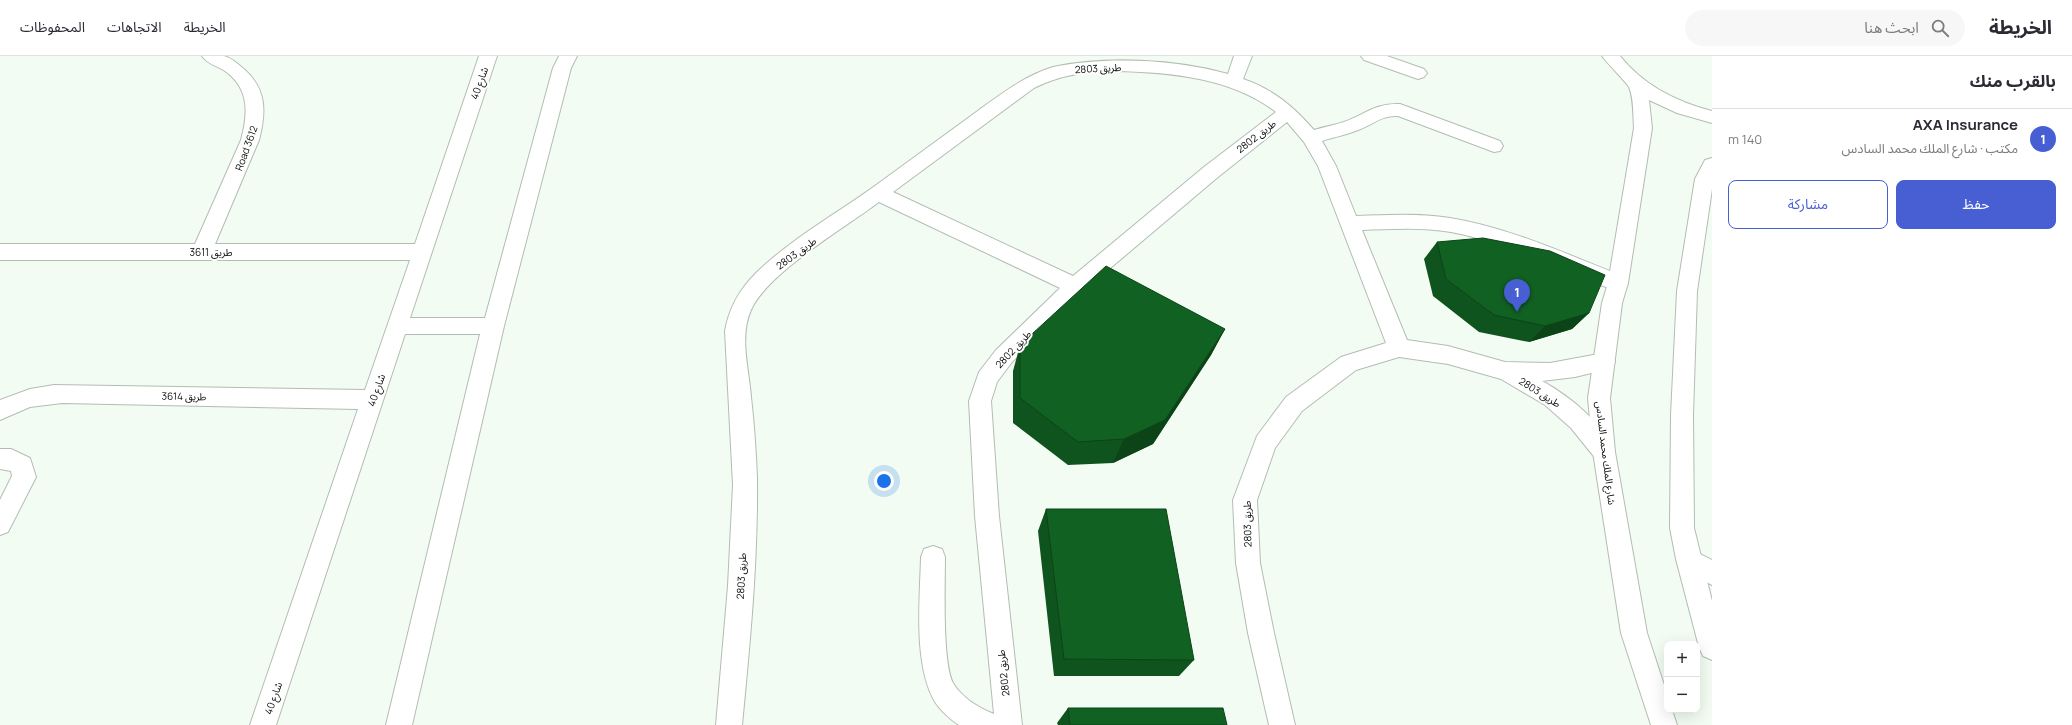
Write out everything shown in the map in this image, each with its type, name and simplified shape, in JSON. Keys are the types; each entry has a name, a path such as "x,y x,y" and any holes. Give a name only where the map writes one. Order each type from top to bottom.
{"street":[{"name":"Road 3612","path":"202,252 249,145 256,125 256,105 251,88 240,74 224,62 211,56"},
{"name":"شارع 40","path":"263,725 488,56"},
{"path":"399,725 493,326 562,68 568,56"},
{"path":"1234,81 1243,56"},
{"path":"1370,56 1418,73"},
{"path":"1611,56 1618,66 1637,83 1665,100 1698,114 1712,117"},
{"name":"طريق 2803","path":"729,725 738,635 745,480 741,403 734,331 741,307 755,286 775,268 1033,81 1055,72 1080,67 1105,65 1174,69 1202,65 1262,94 1288,112 1312,137 1327,166 1399,348"},
{"name":"شارع الملك محمد السادس","path":"1637,83 1642,107 1643,128 1618,283 1612,303 1599,398 1604,452 1634,633 1664,725"},
{"path":"1312,137 1352,126 1376,111 1387,109 1406,112 1494,146"},
{"name":"طريق 2802","path":"1009,725 987,516 980,401 987,378 1004,356 1075,286 1211,172 1288,112"},
{"path":"1712,165 1704,179 1687,291 1682,415 1682,528 1688,559 1712,647"},
{"path":"879,194 1075,286"},
{"path":"1349,223 1448,225 1485,232 1521,244 1618,283"},
{"name":"طريق 3611","path":"0,252 422,252"},
{"path":"398,326 493,326"},
{"name":"طريق 2803","path":"1282,725 1261,633 1248,563 1245,500 1265,443 1294,404 1349,363 1399,348 1448,355 1505,371 1553,398 1579,421 1604,452"},
{"name":"طريق 2803","path":"1505,371 1550,372 1604,362"},
{"name":"طريق 3614","path":"0,411 11,403 38,395 62,394 373,400"},
{"path":"0,459 11,459 22,465 24,477 0,524"},
{"path":"933,557 934,638 938,672 944,691 958,709 974,720 988,725"},
{"path":"1688,559 1712,573"}],"building":[{"path":"1483,238 1550,251 1605,275 1589,313 1545,326 1494,315 1446,279 1437,242"},
{"path":"1106,266 1225,329 1165,420 1124,439 1078,442 1020,398 1020,345"},
{"path":"1046,509 1166,509 1194,660 1064,659"},
{"path":"1068,708 1223,708 1227,725 1070,725"}],"place":[{"name":"AXA Insurance","path":"1517,312"}]}
